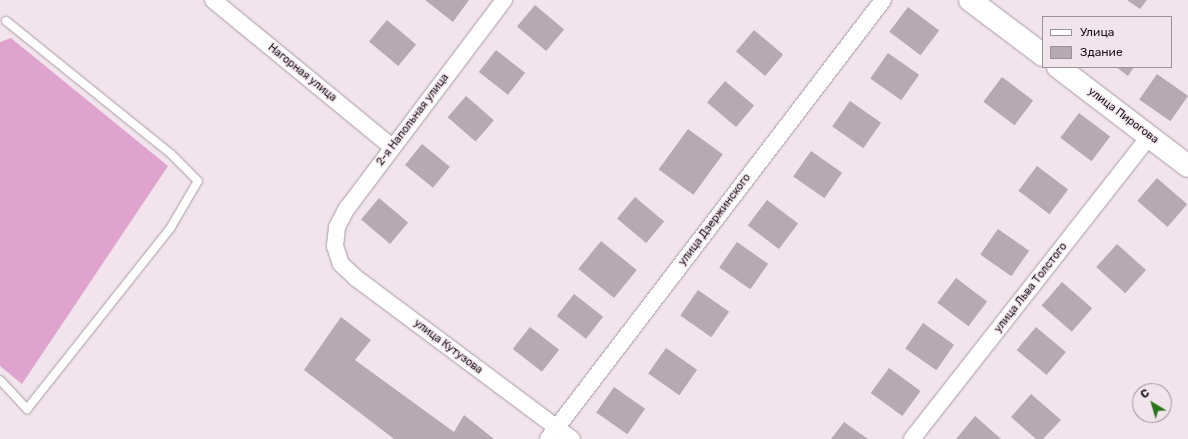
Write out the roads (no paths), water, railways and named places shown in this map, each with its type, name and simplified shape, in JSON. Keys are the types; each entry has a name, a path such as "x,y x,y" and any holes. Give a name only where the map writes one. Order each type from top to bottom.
{"street":[{"name":"Нагорная улица","path":"213,0 392,147"},
{"name":"2-я Напольная улица","path":"335,246 336,227 347,208 504,0"},
{"name":"улица Дзержинского","path":"552,434 883,0"},
{"path":"970,0 1042,54"},
{"name":"улица Пирогова","path":"1059,68 1188,165"},
{"name":"улица Льва Толстого","path":"912,439 1150,136"},
{"name":"улица Кутузова","path":"335,246 341,264 356,278 552,434 572,439"}],"lane":[{"path":"0,380 27,409 171,227 198,182 171,154 6,21"}]}
